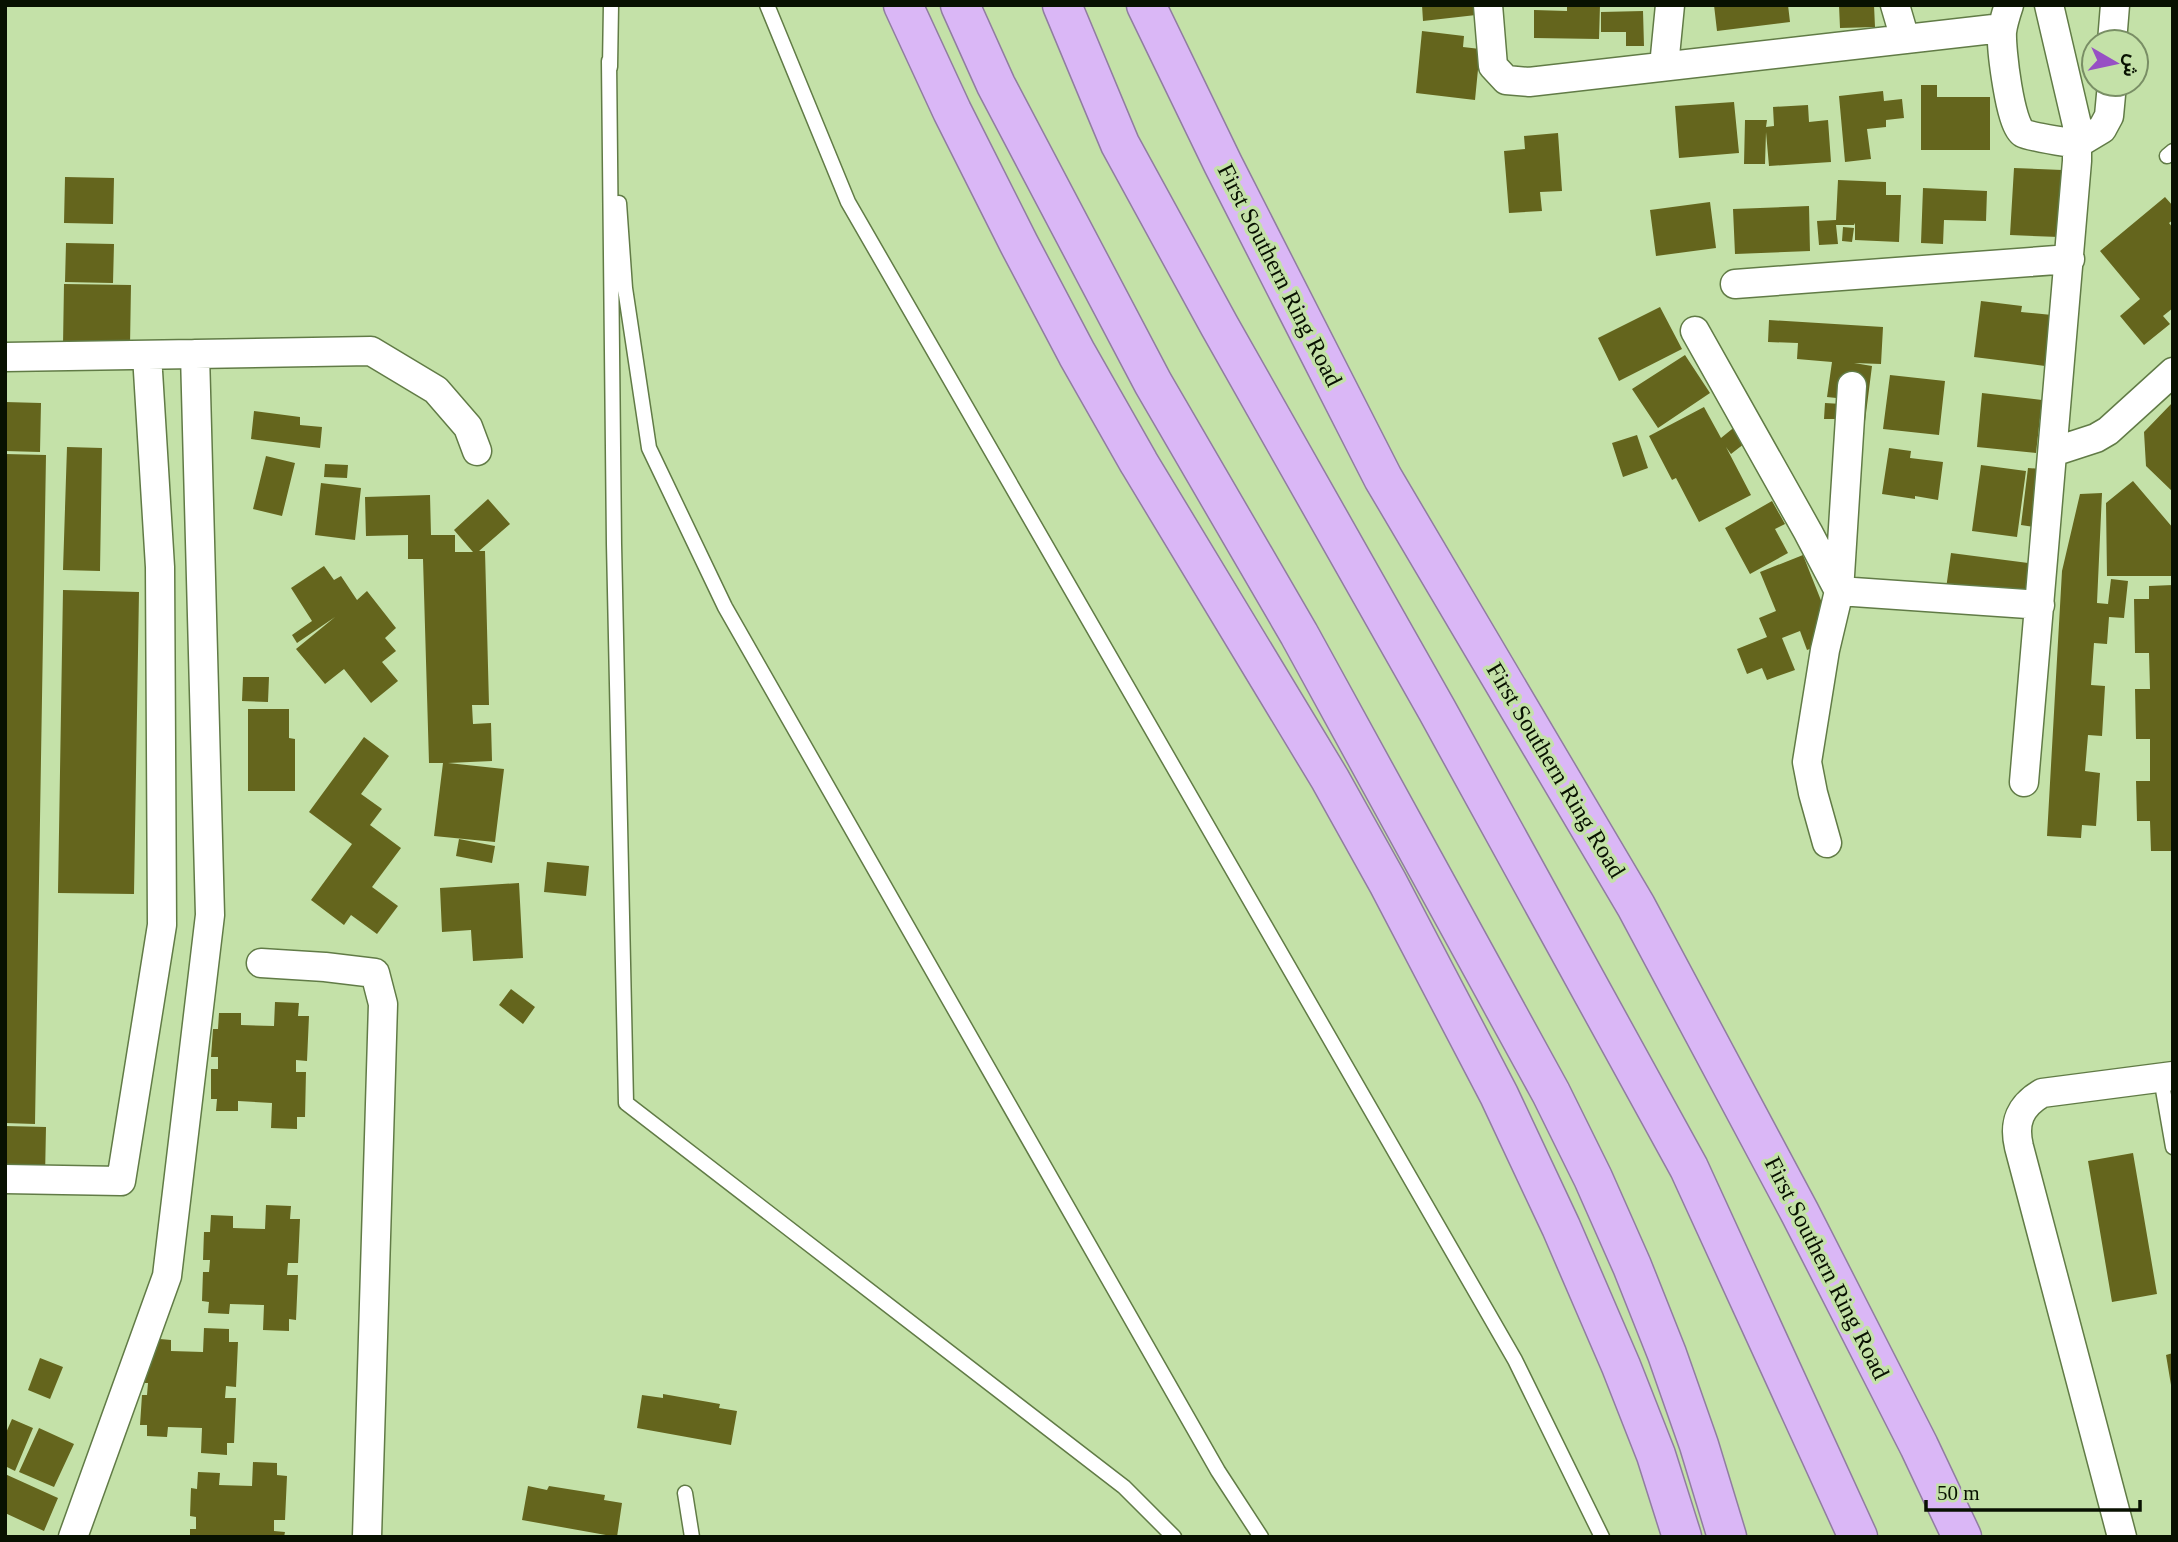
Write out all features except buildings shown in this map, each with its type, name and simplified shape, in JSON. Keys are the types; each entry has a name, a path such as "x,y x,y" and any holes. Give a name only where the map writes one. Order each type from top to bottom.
{"highway":[{"path":"903,5 994,196 1077,355 1160,499 1331,779 1499,1095 1561,1227 1621,1366 1656,1455 1682,1537"},
{"path":"960,5 996,85 1153,383 1299,634 1551,1093 1627,1253 1699,1445 1727,1537"},
{"path":"976,5 996,85"},
{"path":"1062,5 1120,144 1219,325 1437,709 1689,1168 1858,1537"},
{"name":"First Southern Ring Road","path":"1146,5 1223,164 1383,478 1636,906 1800,1213 1919,1446 1962,1537"}],"street":[{"path":"1488,5 1493,66 1506,80 1528,82 1905,39 2006,17 2003,54 2016,126 2023,133 2077,144 2102,129 2109,116 2111,98"},
{"path":"1664,66 1670,5"},
{"path":"1895,5 1905,39"},
{"path":"2024,782 2077,161 2077,125 2049,5"},
{"path":"2113,28 2115,5"},
{"path":"1735,284 2070,259"},
{"path":"1695,331 1839,590"},
{"path":"5,357 371,351 436,390 468,427 477,451"},
{"path":"73,1537 167,1276 210,915 195,354"},
{"path":"5,1180 121,1181 162,925 160,567 147,355"},
{"path":"2053,452 2096,438 2108,431 2173,372"},
{"path":"1827,843 1807,762 1825,650 1839,590 1852,386"},
{"path":"1839,590 2039,604"},
{"path":"261,963 325,967 376,974 383,1004 367,1537"},
{"path":"2122,1537 2019,1147 2017,1121 2022,1109 2042,1093 2167,1077"}],"lane":[{"path":"611,5 609,61 614,544 626,1103 1124,1487 1174,1537"},
{"path":"767,5 848,202 1515,1360 1602,1537"},
{"path":"609,61 625,288 649,447 725,607 1218,1471 1261,1537"},
{"path":"2167,1077 2173,1147"},
{"path":"685,1493 692,1537"}]}
